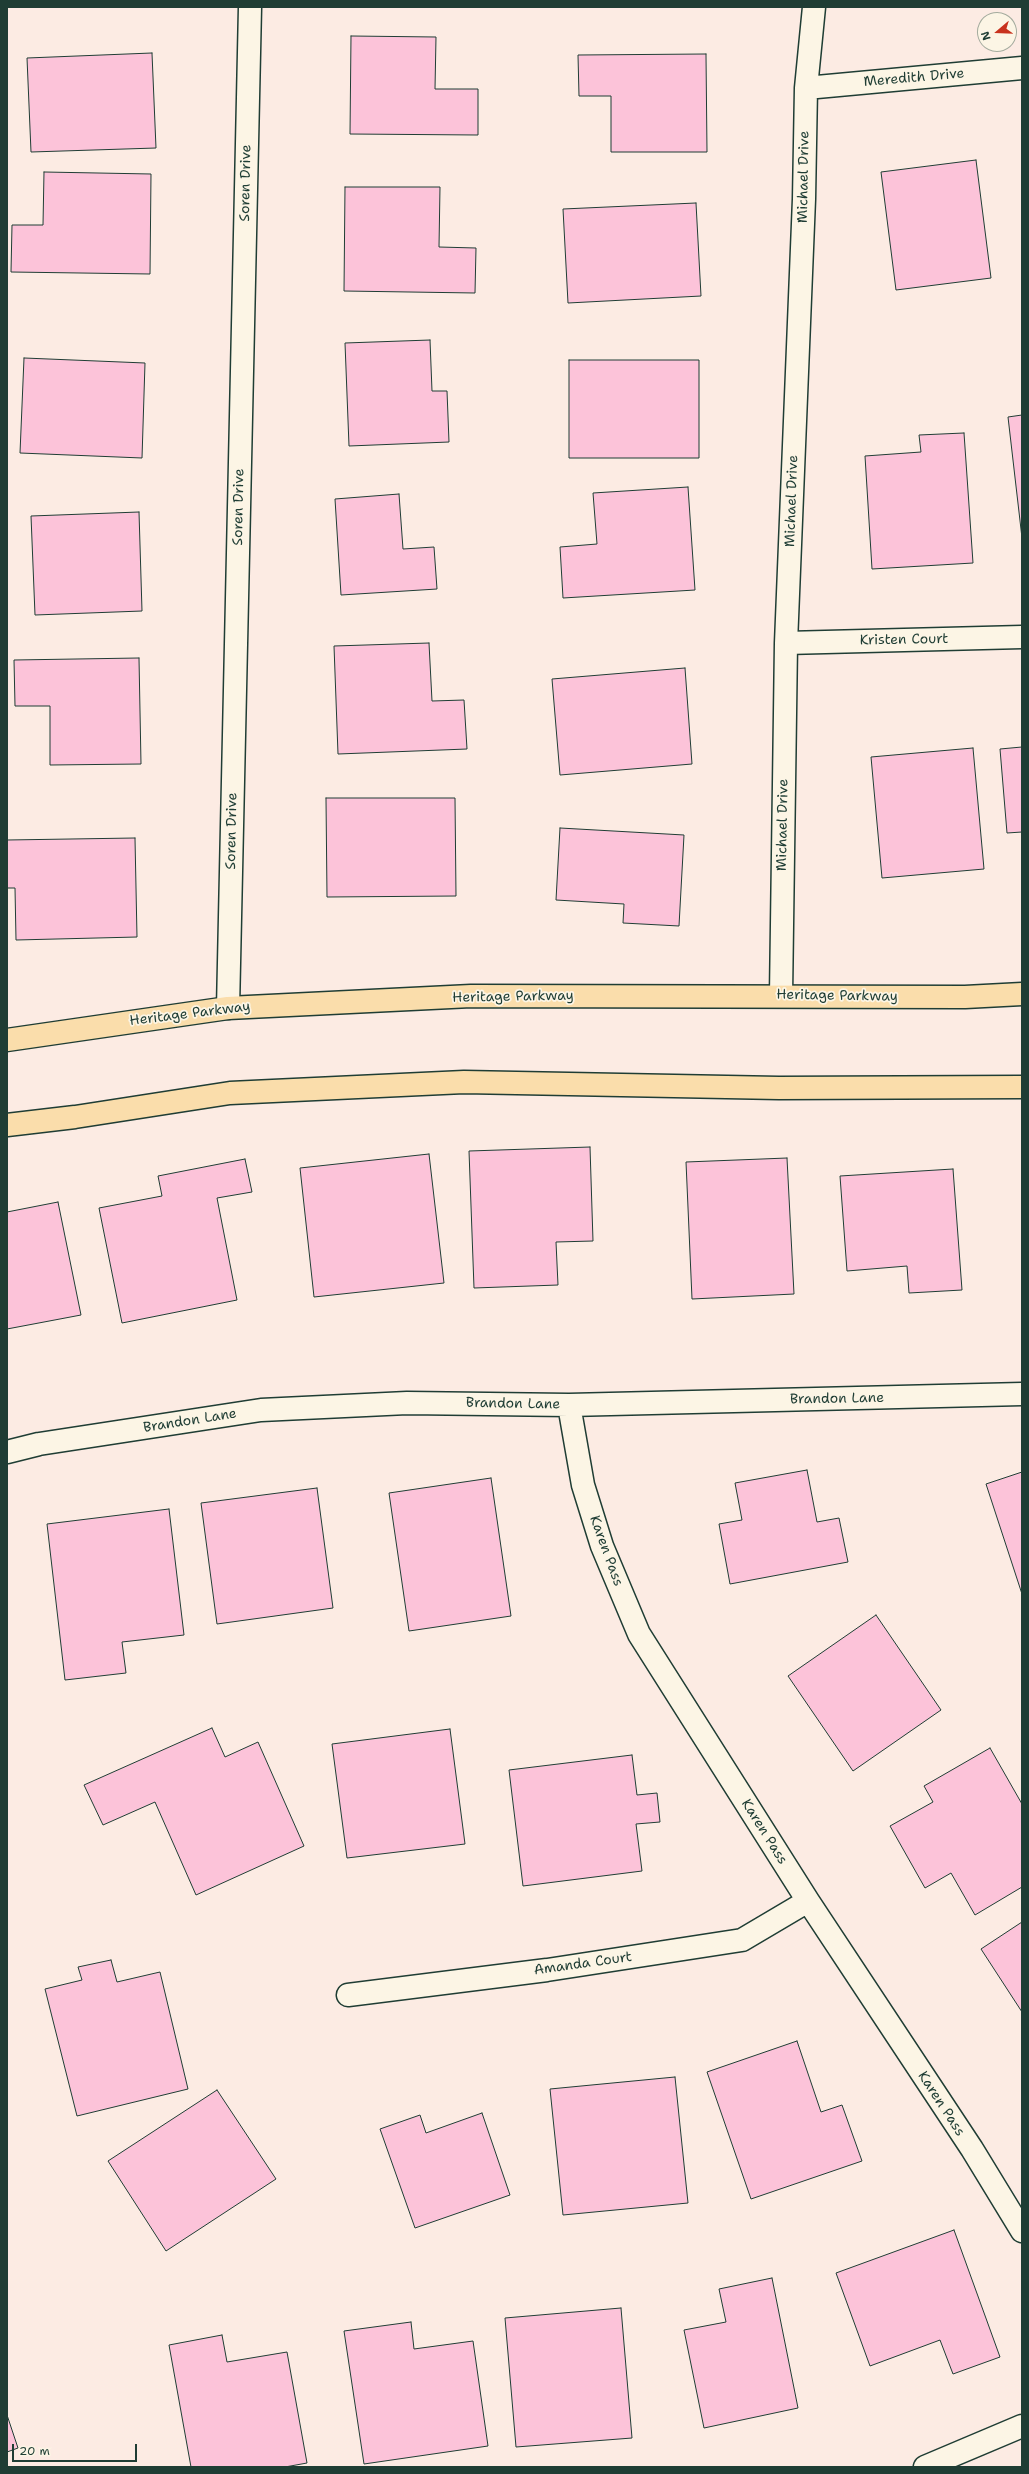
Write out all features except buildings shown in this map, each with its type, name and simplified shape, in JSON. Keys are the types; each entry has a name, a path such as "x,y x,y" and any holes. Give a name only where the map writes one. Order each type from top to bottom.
{"main road":[{"name":"Heritage Parkway","path":"7,1040 228,1008 471,996 781,995 965,997 1022,994"},
{"path":"7,1125 75,1117 230,1093 464,1082 779,1088 1022,1087"}],"street":[{"name":"Soren Drive","path":"228,1008 250,7"},
{"name":"Michael Drive","path":"781,995 786,643 804,198 806,88 814,7"},
{"name":"Meredith Drive","path":"806,88 1022,68"},
{"name":"Kristen Court","path":"786,643 1022,637"},
{"name":"Brandon Lane","path":"7,1452 39,1444 260,1410 407,1403 569,1405 1022,1394"},
{"name":"Karen Pass","path":"569,1405 584,1485 602,1546 639,1634 808,1901 972,2149 1022,2231"},
{"name":"Amanda Court","path":"348,1995 547,1970 742,1940 808,1901"},
{"path":"925,2467 1022,2426"}]}
